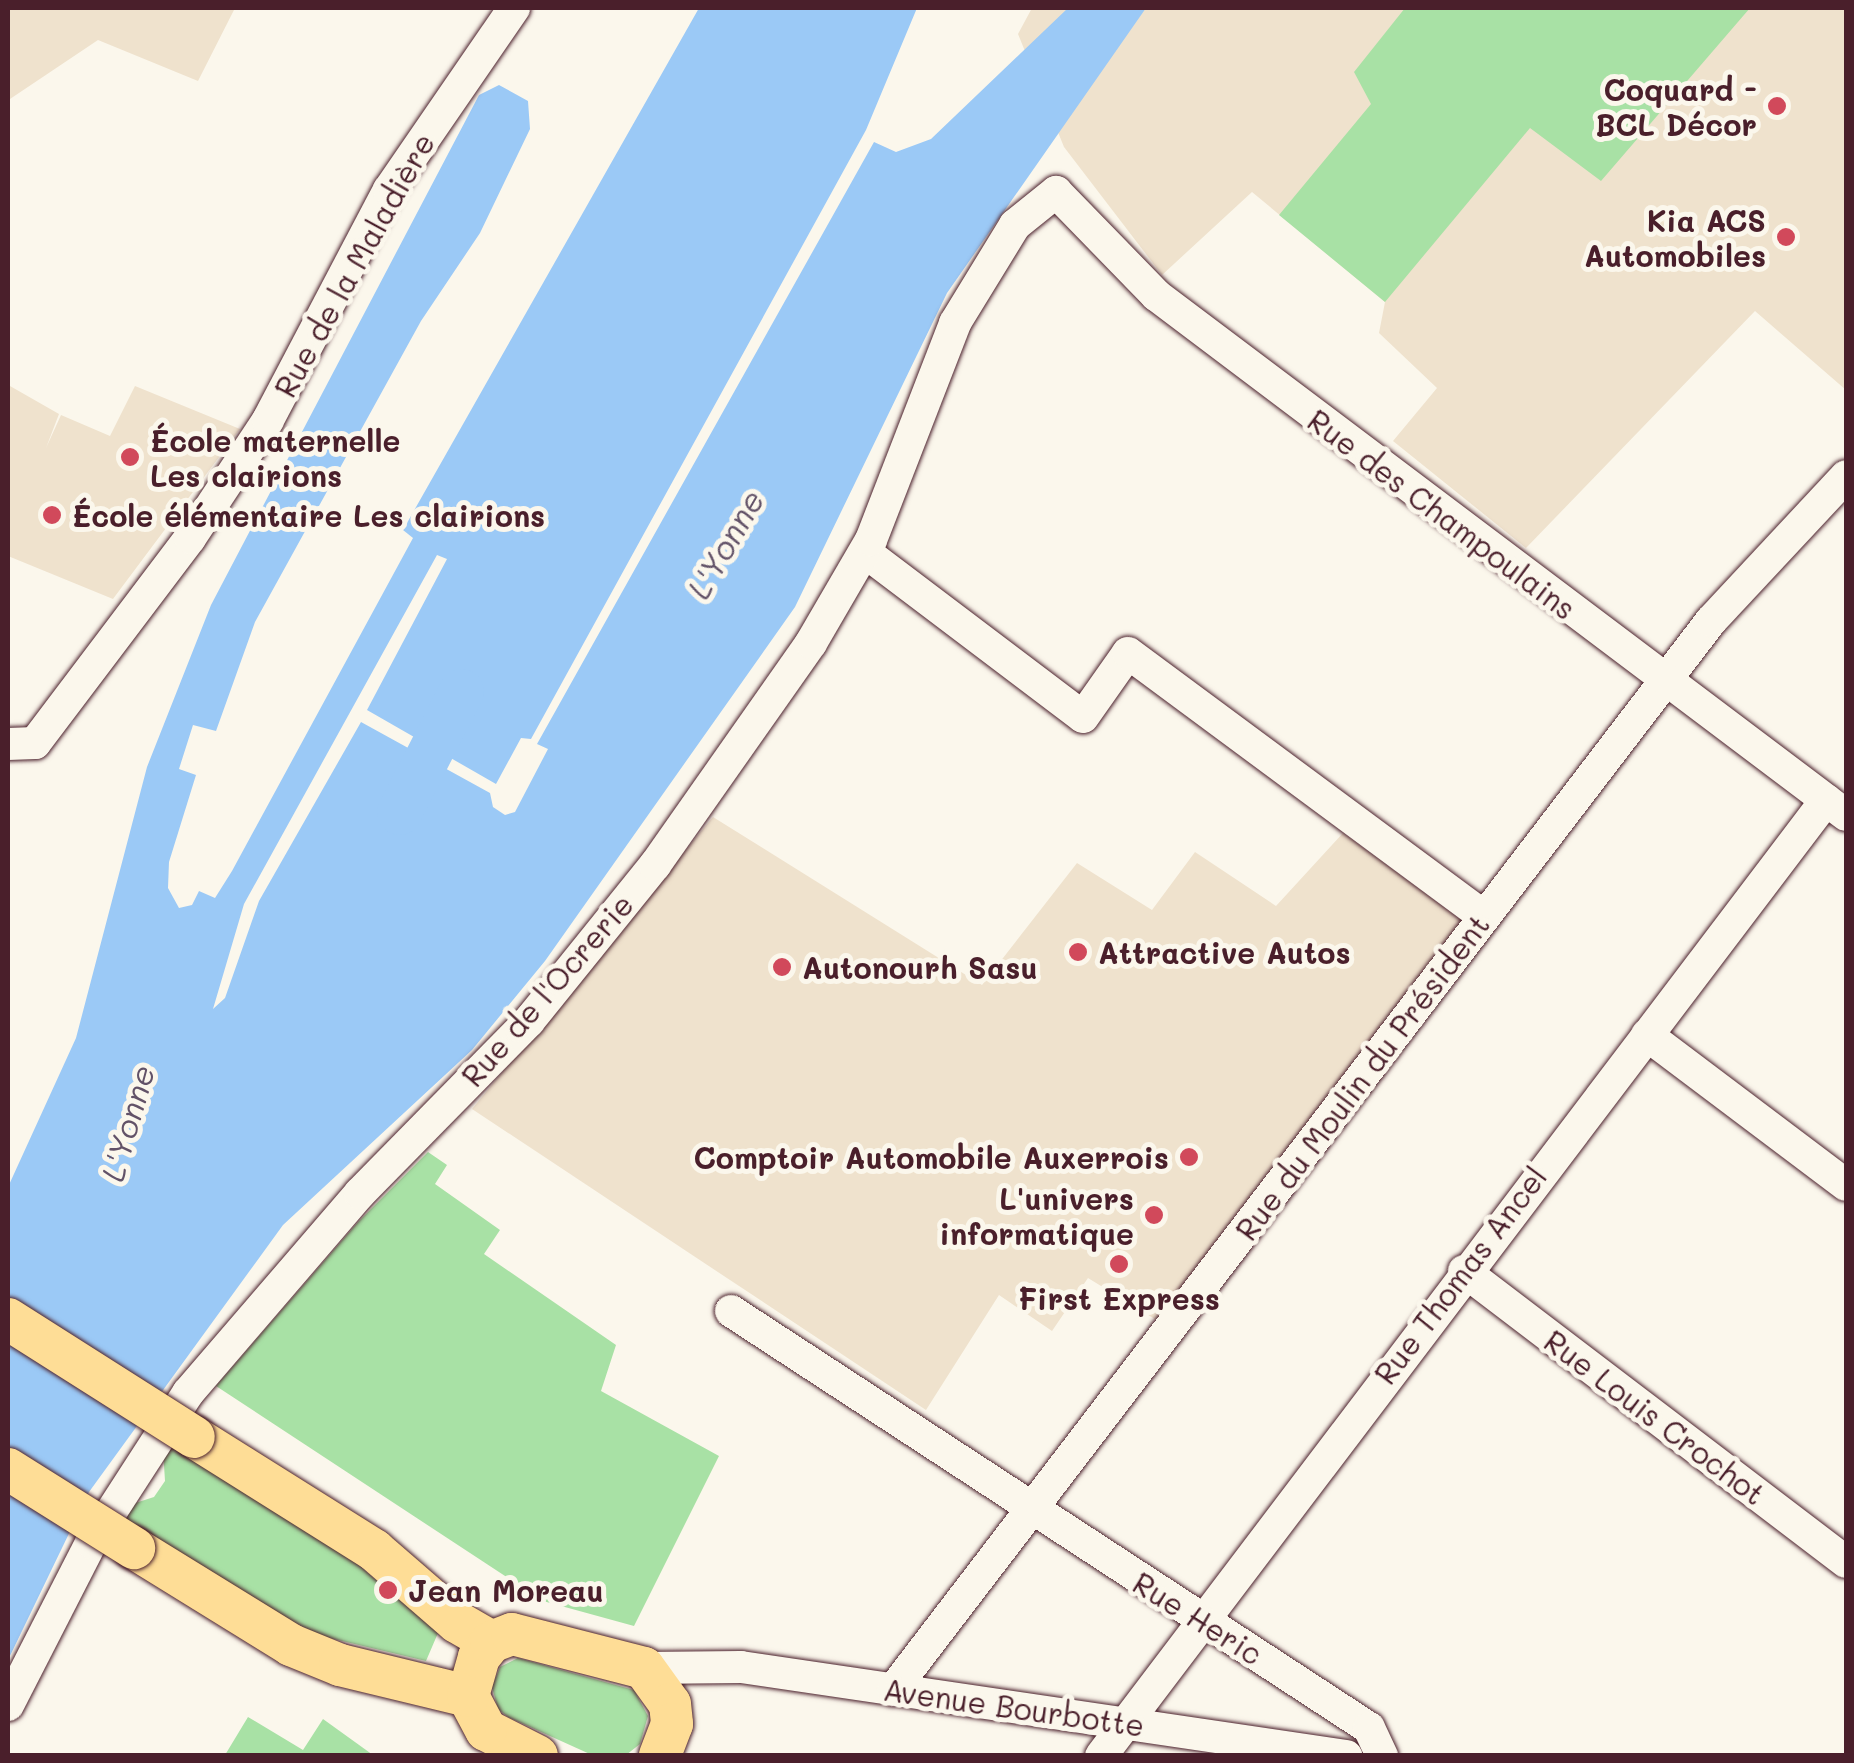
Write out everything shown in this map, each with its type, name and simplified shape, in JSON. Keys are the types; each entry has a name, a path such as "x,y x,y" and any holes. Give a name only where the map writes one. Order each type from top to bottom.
{"main road":[{"path":"8,1320 374,1550 458,1622 492,1642"},
{"path":"8,1469 292,1645 537,1756"},
{"path":"477,1727 478,1656 492,1642 535,1635 644,1668 672,1739"}],"street":[{"name":"Rue de la Maladière","path":"8,744 34,743 190,538 268,420 390,190 514,8"},
{"name":"Rue de l'Ocrerie","path":"8,1705 151,1442 360,1193 529,1020 655,865 812,643 865,552 954,323 1016,225 1056,192"},
{"name":"Rue des Champoulains","path":"1056,192 1156,295 1836,808"},
{"name":"Rue du Moulin du Président","path":"892,1690 1665,680 1846,476"},
{"path":"865,552 1083,718 1128,652 1484,916"},
{"name":"Rue Thomas Ancel","path":"1100,1756 1464,1271 1647,1035 1836,808"},
{"path":"1647,1035 1846,1186"},
{"name":"Rue Louis Crochot","path":"1464,1271 1846,1562"},
{"name":"Rue Heric","path":"730,1310 1029,1512 1369,1728 1382,1756"},
{"path":"672,1739 741,1667"},
{"name":"Avenue Bourbotte","path":"644,1668 741,1667 1346,1756"}],"shaded area":[{"path":"8,8 235,8 198,81 98,40 10,99"},
{"path":"1032,8 1846,8 1846,390 1755,311 1526,548 1393,441 1437,388 1379,333 1385,302 1252,192 1162,275 1064,147 1018,34"},
{"path":"10,386 59,414 46,448 61,415 110,436 135,386 240,429 113,599 8,556"},
{"path":"713,817 982,985 1077,863 1152,910 1195,852 1276,906 1343,833 1464,922 1158,1321 1088,1278 1052,1331 999,1295 926,1410 472,1109"}],"green space":[{"path":"1405,8 1750,8 1601,181 1530,128 1385,302 1279,215 1371,104 1354,72"},
{"path":"428,1152 447,1165 435,1184 500,1230 484,1254 616,1345 601,1391 719,1456 634,1626 543,1601 216,1386 358,1222"},
{"path":"171,1437 333,1543 438,1633 426,1661 321,1636 264,1607 120,1515 126,1506 154,1497 165,1481 163,1449"},
{"path":"518,1658 634,1690 648,1716 640,1744 626,1755 592,1755 508,1717 498,1709 492,1687 500,1667"},
{"path":"248,1717 303,1750 323,1719 373,1755 225,1755"}],"water":[{"path":"699,8 917,8 866,130 531,739 521,738 496,784 367,710 447,559 437,555 244,904 213,1009 225,998 259,901 361,722 490,793 493,807 505,815 515,812 548,749 537,744 874,142 896,152 931,139 1068,8 1146,8 947,293 795,607 545,961 472,1050 283,1225 89,1492 8,1660 8,1187 76,1038 147,767 211,605 479,95 499,85 528,101 530,129 480,233 421,321 255,622 216,731 193,725 179,769 196,775 169,862 168,888 179,908 192,905 199,891 215,898 232,871 413,538 403,530"}],"waterway":[{"name":"L'Yonne","path":"399,812 461,691"}],"place":[{"name":"Coquard - BCL Décor","path":"1777,106"},
{"name":"Kia ACS Automobiles","path":"1786,237"},
{"name":"École maternelle Les clairions","path":"130,457"},
{"name":"École élémentaire Les clairions","path":"52,515"},
{"name":"Attractive Autos","path":"1078,952"},
{"name":"Autonourh Sasu","path":"782,967"},
{"name":"Comptoir Automobile Auxerrois","path":"1189,1157"},
{"name":"L'univers informatique","path":"1154,1215"},
{"name":"First Express","path":"1119,1264"},
{"name":"Jean Moreau","path":"388,1590"}]}
